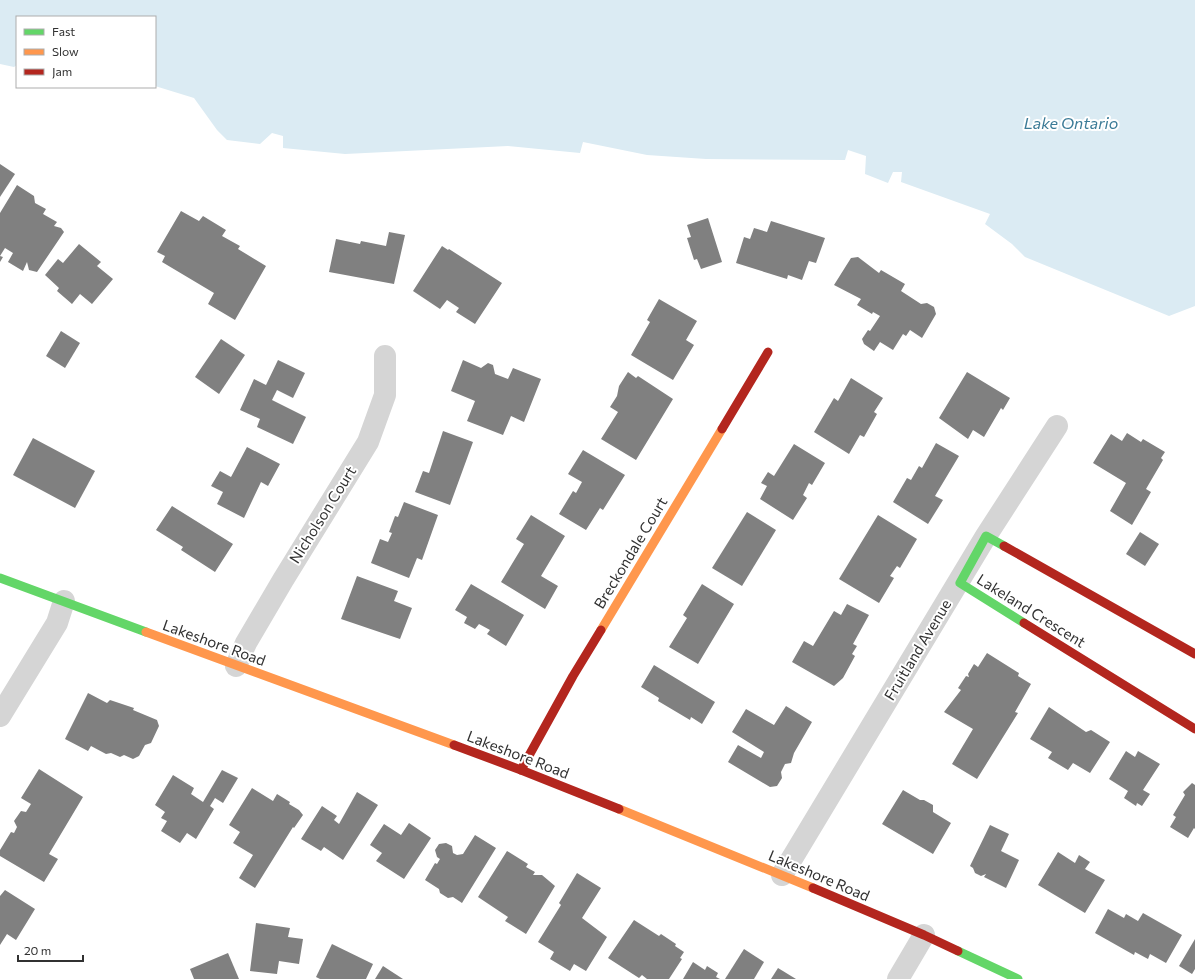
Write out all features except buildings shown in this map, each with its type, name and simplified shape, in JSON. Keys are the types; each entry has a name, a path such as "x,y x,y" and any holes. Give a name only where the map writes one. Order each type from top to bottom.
{"main road":[{"name":"Breckondale Court","path":"521,770 573,676 768,352"},
{"path":"986,536 1195,654"},
{"name":"Lakeland Crescent","path":"986,536 960,583 1195,729"},
{"name":"Lakeshore Road","path":"0,578 521,770 782,875 924,935 1018,979"}],"street":[{"name":"Nicholson Court","path":"236,666 246,643 283,580 368,442 385,395 385,356"},
{"name":"Fruitland Avenue","path":"782,875 986,536 1057,426"},
{"path":"0,716 57,623 64,601"},
{"path":"898,979 924,935"}],"water":[{"name":"Lake Ontario","path":"0,0 1195,0 1195,306 1169,316 1025,257 1012,244 985,224 990,214 901,182 902,172 893,172 888,183 865,174 866,156 848,150 845,160 706,159 647,155 583,142 580,153 508,146 345,154 283,148 283,136 272,133 260,144 227,140 217,130 194,98 156,86 156,16 16,16 16,66 14,67 0,64"}],"traffic: fast":[{"path":"1004,546 986,536 960,583 1024,623"},
{"path":"0,578 146,632"},
{"path":"958,951 1018,979"}],"traffic: slow":[{"path":"601,630 722,429"},
{"path":"146,632 454,745"},
{"path":"619,809 813,888"}],"traffic: jam":[{"path":"722,429 768,352"},
{"path":"1004,546 1195,654"},
{"path":"1024,623 1195,729"},
{"path":"521,770 573,676 601,630"},
{"path":"454,745 619,809"},
{"path":"813,888 958,951"}]}
